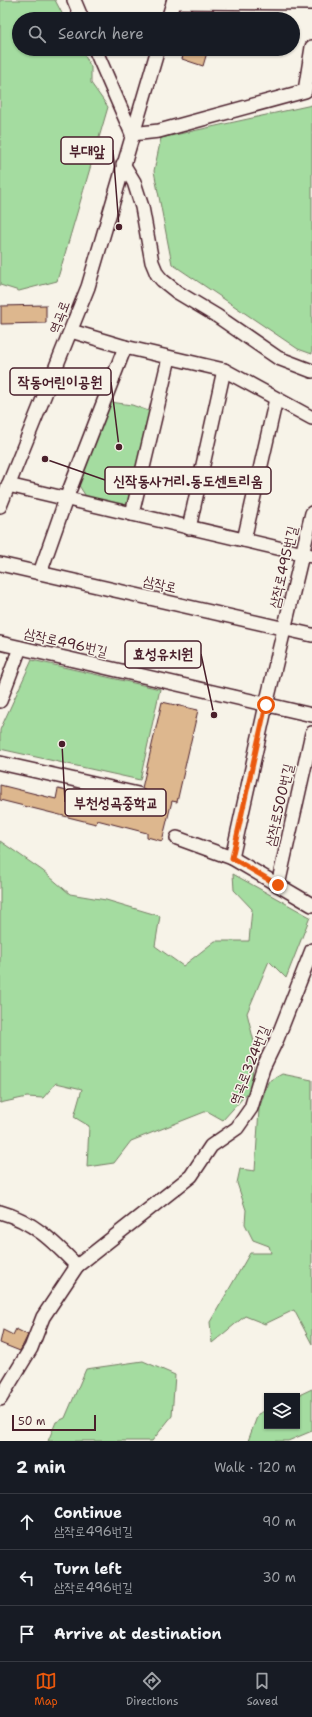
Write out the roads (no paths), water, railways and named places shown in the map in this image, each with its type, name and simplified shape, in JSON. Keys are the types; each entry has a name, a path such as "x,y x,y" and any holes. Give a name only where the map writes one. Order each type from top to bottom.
{"street":[{"path":"74,0 79,12"},
{"path":"170,12 173,1 312,3"},
{"path":"98,56 132,134 159,131 305,91 312,47"},
{"name":"역곡로","path":"0,506 88,287 156,56"},
{"path":"123,164 134,182 140,201 152,262 157,274 162,280 278,358 312,370"},
{"path":"71,331 125,347 224,370 312,418"},
{"path":"40,573 66,499 125,347"},
{"path":"132,514 170,358"},
{"path":"189,528 224,370"},
{"path":"244,540 276,398"},
{"path":"8,485 307,555"},
{"name":"삼작로495번길","path":"284,629 307,555 312,513"},
{"name":"삼작로","path":"0,564 312,635"},
{"path":"232,858 284,629"},
{"name":"삼작로496번길","path":"0,643 312,716"},
{"path":"0,701 20,648"},
{"name":"삼작로500번길","path":"278,885 312,733"},
{"path":"0,763 138,794"},
{"path":"177,838 232,858 312,905"},
{"name":"역곡로324번길","path":"0,1399 31,1348 43,1317 77,1266 191,1176 211,1146 237,1128 251,1108 263,1068 277,1039 312,950"},
{"path":"0,1212 17,1217 49,1238 77,1266"}],"place":[{"name":"부대앞","path":"119,227"},
{"name":"작동어린이공원","path":"119,447"},
{"name":"신작동사거리.동도센트리움","path":"45,459"},
{"name":"효성유치원","path":"214,715"},
{"name":"부천성곡중학교","path":"62,744"}]}
